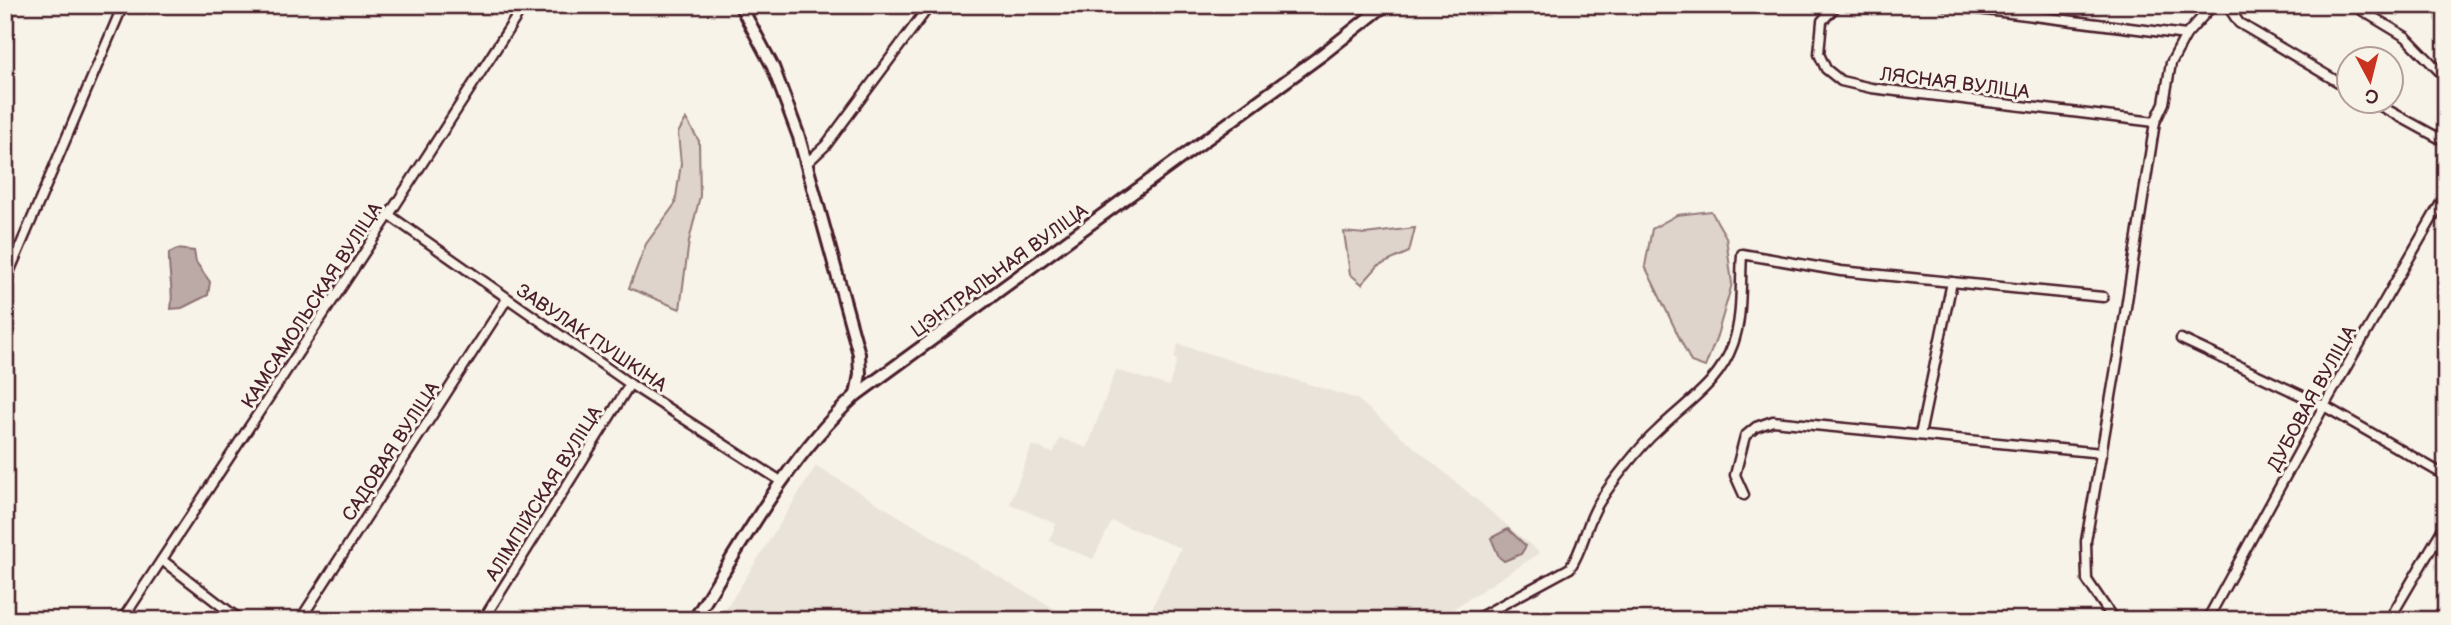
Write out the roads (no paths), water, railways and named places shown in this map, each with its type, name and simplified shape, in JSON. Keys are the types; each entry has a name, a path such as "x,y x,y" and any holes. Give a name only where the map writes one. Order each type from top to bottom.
{"street":[{"path":"5,282 123,5"},
{"name":"КАМСАМОЛЬСКАЯ ВУЛІЦА","path":"122,620 524,5"},
{"path":"740,5 773,67 807,163 859,354 860,374 856,395"},
{"path":"807,163 826,145 930,5"},
{"name":"ЦЭНТРАЛЬНАЯ ВУЛІЦА","path":"694,620 782,481 822,428 856,395 1278,87 1385,5"},
{"name":"ЛЯСНАЯ ВУЛІЦА","path":"1837,5 1822,21 1819,54 1826,69 1841,81 1871,88 2155,122"},
{"path":"1945,5 2186,35"},
{"path":"2114,620 2087,580 2086,541 2155,122 2164,103 2171,63 2186,35 2213,5"},
{"path":"2227,5 2239,23 2336,81"},
{"path":"2353,5 2406,37 2446,78"},
{"path":"2398,116 2446,142"},
{"name":"ДУБОВАЯ ВУЛІЦА","path":"2207,620 2324,405 2446,194"},
{"name":"ЗАВУЛАК ПУШКІНА","path":"389,215 630,384 782,481"},
{"path":"1474,620 1570,568 1578,558 1589,519 1600,500 1655,432 1710,385 1733,345 1738,326 1742,254 1841,271 2103,298"},
{"path":"1920,435 1952,282"},
{"name":"САДОВАЯ ВУЛІЦА","path":"300,620 507,299"},
{"path":"2182,339 2324,405 2446,477"},
{"name":"АЛІМПІЙСКАЯ ВУЛІЦА","path":"483,620 630,384"},
{"path":"1744,495 1735,475 1745,436 1756,427 1773,421 2102,453"},
{"path":"2389,620 2446,523"},
{"path":"162,560 240,620"}]}
